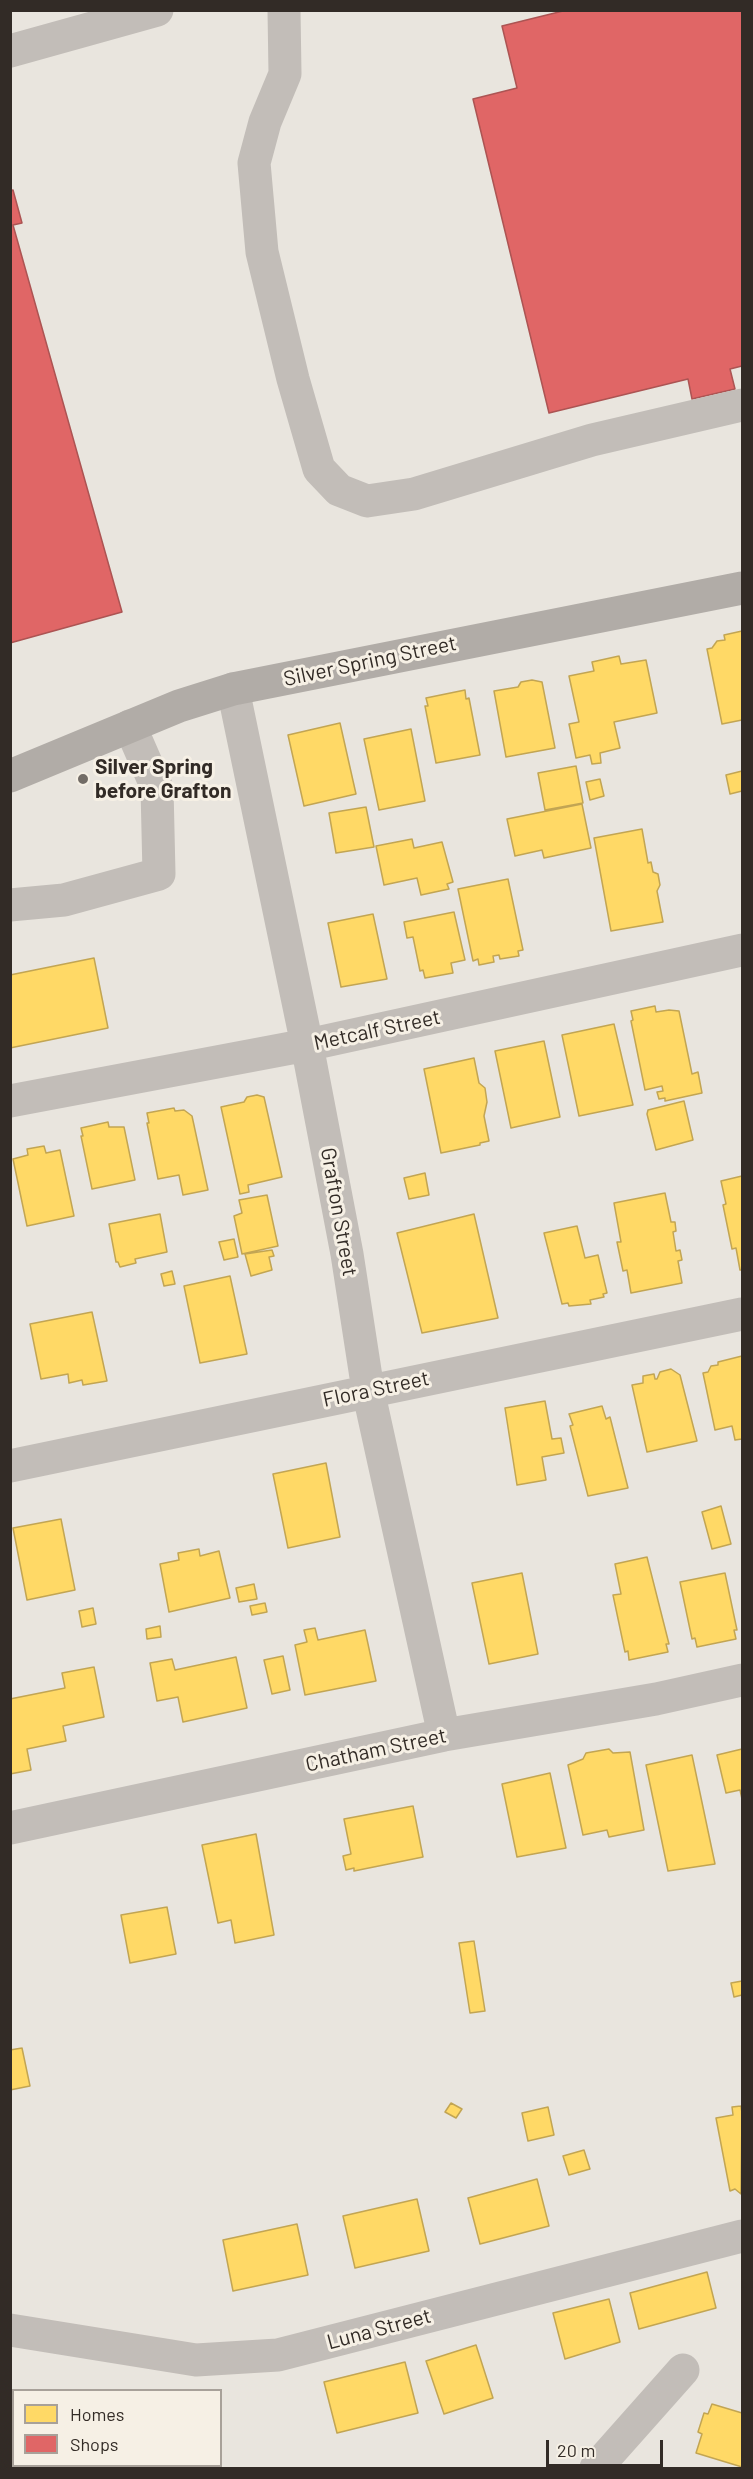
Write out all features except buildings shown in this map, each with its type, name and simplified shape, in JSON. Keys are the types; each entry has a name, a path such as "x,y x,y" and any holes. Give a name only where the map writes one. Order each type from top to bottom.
{"main road":[{"name":"Silver Spring Street","path":"10,776 179,706 233,689 742,588"}],"street":[{"path":"10,51 158,10"},
{"path":"284,10 285,75 265,122 254,163 262,252 293,379 319,470 339,490 367,501 414,494 592,440 742,405"},
{"name":"Grafton Street","path":"233,689 307,1045 347,1254 368,1390 444,1735"},
{"path":"10,905 64,900 159,874 157,788 130,726"},
{"name":"Metcalf Street","path":"10,1101 307,1045 742,950"},
{"name":"Flora Street","path":"10,1466 742,1314"},
{"name":"Chatham Street","path":"10,1828 444,1735 656,1699 742,1680"},
{"name":"Luna Street","path":"10,2330 196,2360 278,2355 742,2236"},
{"path":"596,2469 683,2370"}],"place":[{"name":"Silver Spring before Grafton","path":"83,779"}]}
